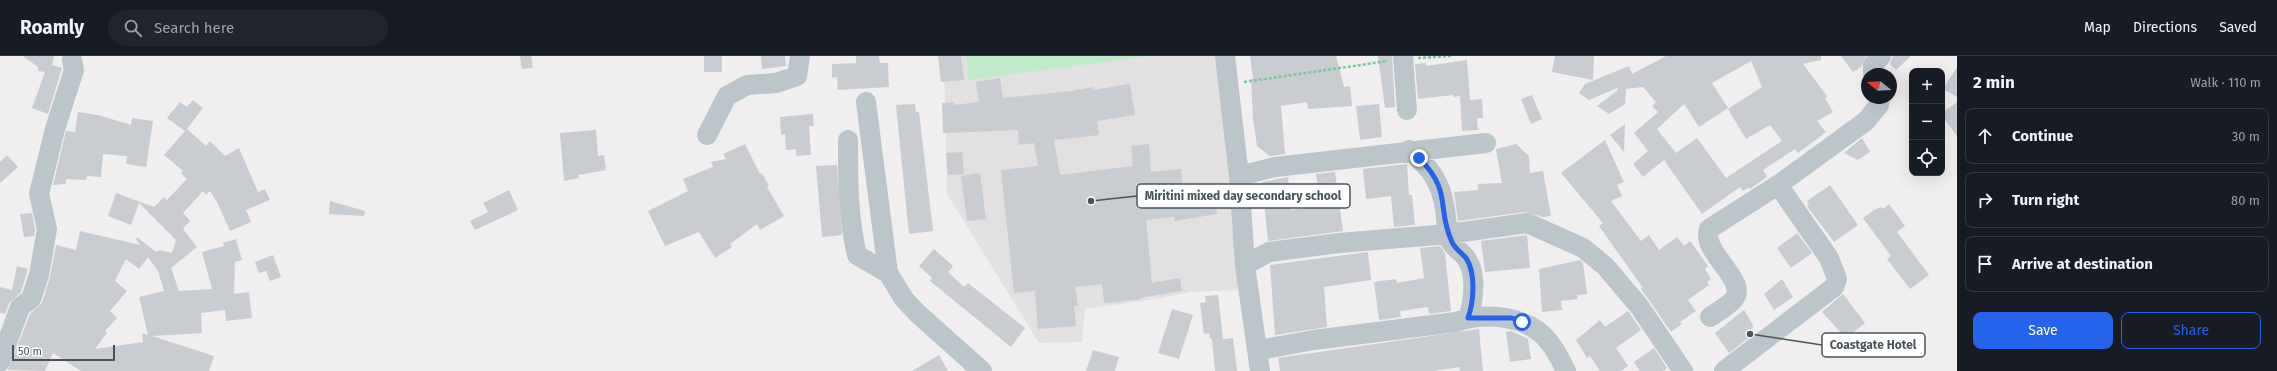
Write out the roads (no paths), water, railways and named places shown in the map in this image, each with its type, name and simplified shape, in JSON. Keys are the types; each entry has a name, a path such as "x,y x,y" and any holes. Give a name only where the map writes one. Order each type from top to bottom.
{"street":[{"path":"707,135 727,96 747,84 776,83 797,76 800,56"},
{"path":"1225,56 1239,176 1245,265 1259,350 1260,371"},
{"path":"1873,68 1881,56"},
{"path":"1403,58 1407,110"},
{"path":"0,362 20,307 31,299 39,275 47,229 39,194 56,129 74,70 72,60"},
{"path":"866,102 888,273 904,299 917,313 982,371"},
{"path":"1710,317 1734,300 1737,292 1736,284 1709,244 1707,235 1709,229 1778,185 1866,121 1880,104"},
{"path":"848,140 850,228 858,255 888,273"},
{"path":"1239,176 1275,167 1409,150 1449,148 1486,143"},
{"path":"1409,150 1426,165 1436,178 1443,197 1449,234 1452,243 1466,258 1472,271 1472,306 1468,318"},
{"path":"1724,371 1834,287 1836,283 1837,279 1829,258 1778,185"},
{"path":"1245,265 1269,252 1339,243 1449,234 1527,223 1583,248 1605,266 1639,306 1683,371"},
{"path":"1259,350 1314,340 1456,322 1468,318 1512,318 1542,334 1550,342 1566,371"}],"place":[{"name":"Miritini mixed day secondary school","path":"1091,201"},
{"name":"Coastgate Hotel","path":"1750,334"}]}
